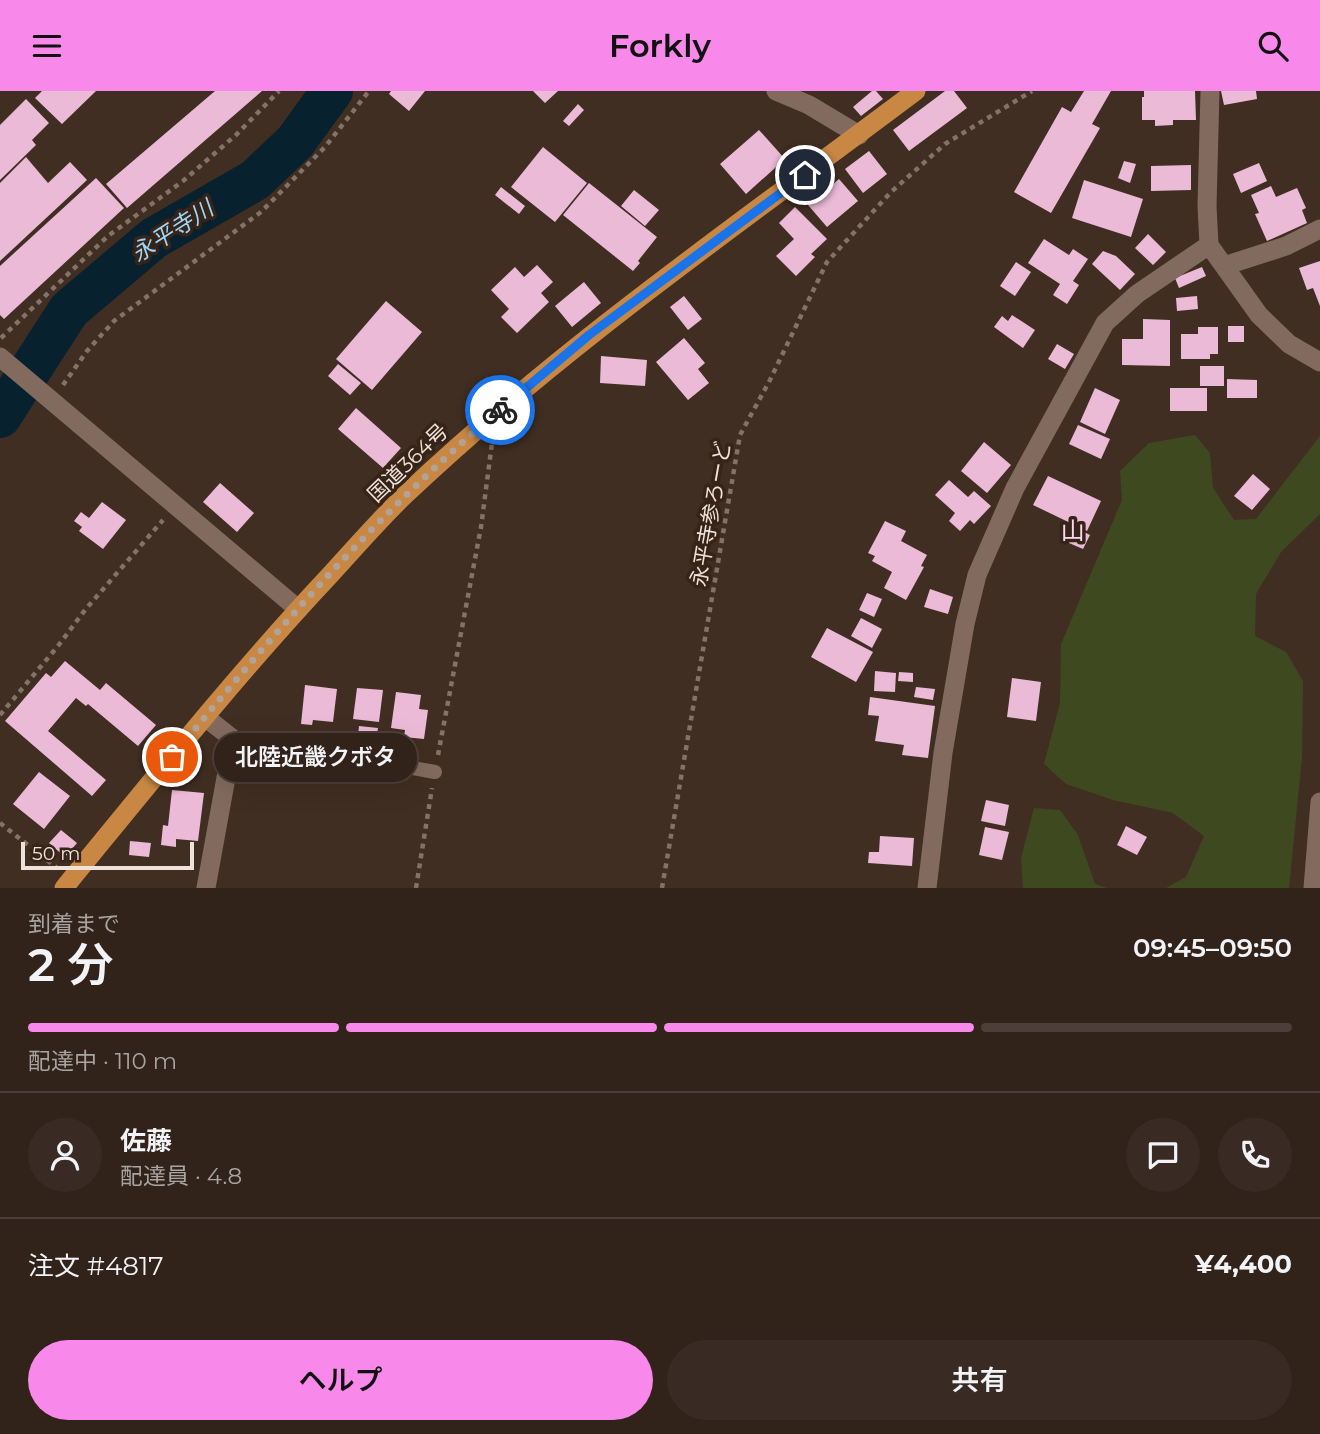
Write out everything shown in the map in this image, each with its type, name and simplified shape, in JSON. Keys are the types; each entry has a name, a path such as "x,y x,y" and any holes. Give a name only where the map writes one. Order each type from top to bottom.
{"highway":[{"name":"国道364号","path":"68,884 298,609 401,499 484,423 589,335 916,91"}],"street":[{"path":"776,91 809,104 859,135"},
{"path":"1210,91 1207,206 1209,245 1259,315 1289,344 1320,362"},
{"path":"1224,266 1286,246 1320,229"},
{"path":"927,888 943,753 965,624 977,575 1015,488 1105,323 1137,294 1209,245"},
{"path":"1,358 298,609"},
{"path":"205,717 233,739 206,888"},
{"path":"1313,888 1320,802"}],"lane":[{"path":"233,739 249,738 435,772"}],"path":[{"path":"0,339 108,236 192,173 237,134 279,91"},
{"path":"48,397 114,321 261,212 325,147 369,91"},
{"name":"永平寺参ろーど","path":"662,888 740,435 827,262 891,192 945,144 1032,91"},
{"path":"416,888 483,513 492,445 484,423"},
{"path":"0,715 100,591 175,505"},
{"path":"0,823 68,884"}],"green space":[{"path":"1195,435 1210,453 1213,488 1234,520 1256,519 1320,436 1320,514 1281,552 1256,594 1255,636 1286,652 1303,681 1302,757 1289,888 1166,888 1186,877 1204,836 1173,813 1113,800 1066,784 1044,764 1060,703 1061,644 1122,500 1120,471 1149,443"},
{"path":"1034,808 1060,810 1078,835 1095,884 1107,888 1023,888 1021,858"}],"building":[{"path":"42,91 96,91 62,124 35,98"},
{"path":"215,91 262,91 127,208 106,184"},
{"path":"391,91 425,91 409,111 389,94"},
{"path":"533,91 558,91 545,103"},
{"path":"872,91 876,91 883,99 861,116 853,107"},
{"path":"945,91 954,91 967,108 909,151 893,130"},
{"path":"1084,91 1111,91 1092,124 1100,128 1051,213 1014,192 1062,107 1071,112"},
{"path":"1144,91 1195,91 1196,120 1173,120 1173,125 1155,126 1155,120 1142,120"},
{"path":"1221,91 1256,91 1257,99 1224,105"},
{"path":"26,99 49,123 32,140 36,145 0,180 0,125"},
{"path":"578,104 584,110 569,126 563,121"},
{"path":"759,130 785,159 746,194 720,164"},
{"path":"543,147 587,183 555,222 511,187"},
{"path":"869,151 887,174 863,193 845,169"},
{"path":"26,157 48,183 70,162 87,180 0,261 0,183"},
{"path":"1124,161 1136,164 1130,183 1118,178"},
{"path":"1259,163 1267,181 1241,193 1233,174"},
{"path":"1191,165 1191,190 1151,191 1151,166"},
{"path":"96,178 124,208 4,319 0,315 0,266"},
{"path":"839,179 858,201 827,227 808,205"},
{"path":"1084,180 1143,199 1131,237 1072,218"},
{"path":"589,183 657,237 633,271 563,215"},
{"path":"1271,186 1276,197 1297,188 1306,208 1302,210 1307,223 1267,241 1255,214 1259,213 1251,195"},
{"path":"501,187 525,206 519,214 495,195"},
{"path":"634,190 659,210 645,226 621,206"},
{"path":"795,207 827,239 811,254 815,257 796,276 776,256 794,239 779,223"},
{"path":"1148,234 1166,252 1153,265 1135,248"},
{"path":"1044,239 1069,255 1073,249 1088,259 1073,281 1079,285 1067,304 1053,295 1060,284 1028,263"},
{"path":"1103,251 1116,256 1135,274 1120,290 1092,264"},
{"path":"1320,261 1320,306 1313,288 1307,290 1299,268"},
{"path":"1016,262 1031,272 1015,296 1000,286"},
{"path":"537,265 553,282 541,293 549,302 517,333 501,317 509,309 491,290 515,267 524,277"},
{"path":"1202,267 1206,276 1179,288 1175,278"},
{"path":"584,282 601,303 572,327 555,306"},
{"path":"684,296 702,319 688,330 670,307"},
{"path":"1197,296 1198,309 1177,311 1176,298"},
{"path":"386,301 422,332 372,390 336,359"},
{"path":"1012,315 1035,330 1023,348 994,327 1002,316 1008,321"},
{"path":"1143,319 1170,320 1170,366 1122,365 1122,339 1143,339"},
{"path":"1228,326 1244,326 1244,342 1228,342"},
{"path":"1198,327 1218,327 1218,354 1210,354 1210,359 1181,359 1181,334 1198,334"},
{"path":"684,338 705,363 698,369 709,383 688,400 656,362"},
{"path":"1057,344 1074,354 1065,369 1048,359"},
{"path":"601,356 647,360 645,386 600,383"},
{"path":"338,364 361,383 350,395 328,376"},
{"path":"1200,366 1224,366 1224,386 1200,386"},
{"path":"1227,379 1257,380 1257,398 1227,398"},
{"path":"1095,388 1120,400 1105,434 1080,422"},
{"path":"1170,388 1207,388 1207,411 1170,411"},
{"path":"356,408 401,448 383,468 338,429"},
{"path":"1078,425 1110,439 1101,459 1069,444"},
{"path":"984,442 1011,465 987,493 961,471"},
{"path":"1253,474 1270,489 1252,510 1234,496"},
{"path":"1048,476 1101,501 1087,531 1033,505"},
{"path":"949,480 968,497 974,491 991,506 974,524 970,520 960,531 949,521 955,513 935,495"},
{"path":"220,483 254,513 237,532 203,502"},
{"path":"102,502 126,520 103,549 79,531 82,527 74,521 81,512 89,518"},
{"path":"885,521 906,531 901,541 927,555 921,566 924,567 906,600 884,588 892,572 872,561 875,556 868,553"},
{"path":"1076,528 1090,535 1083,549 1069,543"},
{"path":"930,589 953,597 948,614 924,607"},
{"path":"867,593 882,599 874,617 859,610"},
{"path":"861,618 882,629 872,648 851,636"},
{"path":"827,628 873,652 856,682 811,657"},
{"path":"65,661 100,690 106,683 156,725 138,746 88,704 86,706 76,698 48,731 106,780 92,796 5,721 46,673 51,677"},
{"path":"875,671 896,673 895,692 874,691"},
{"path":"899,672 913,673 913,682 898,681"},
{"path":"1012,678 1041,682 1036,721 1007,717"},
{"path":"305,685 337,689 333,722 313,720 312,725 301,724"},
{"path":"916,687 935,689 933,700 914,697"},
{"path":"357,688 383,690 379,722 353,719"},
{"path":"396,692 421,695 419,709 428,710 424,739 404,737 405,730 391,728"},
{"path":"870,697 935,706 928,758 902,755 904,745 875,741 879,716 868,715"},
{"path":"359,726 378,728 375,748 357,745"},
{"path":"39,772 70,796 44,829 13,804"},
{"path":"172,790 204,793 198,841 176,839 176,847 161,845 163,825 168,826"},
{"path":"986,800 1009,805 1005,826 981,821"},
{"path":"1126,826 1147,837 1137,855 1117,845"},
{"path":"985,827 1009,832 1002,860 979,855"},
{"path":"61,830 77,843 65,857 49,843"},
{"path":"880,836 914,838 912,866 868,863 869,852 879,852"},
{"path":"130,841 151,843 149,857 129,855"}],"waterway":[{"name":"永平寺川","path":"0,417 69,310 154,238 255,180 295,142 332,91"}],"way so far":[{"path":"172,757 298,609 401,499 500,410"}],"place":[{"name":"北陸近畿クボタ","path":"172,757"}],"district":[{"name":"山","path":"1073,531"}],"route":[{"path":"500,410 589,335 805,175"}]}
